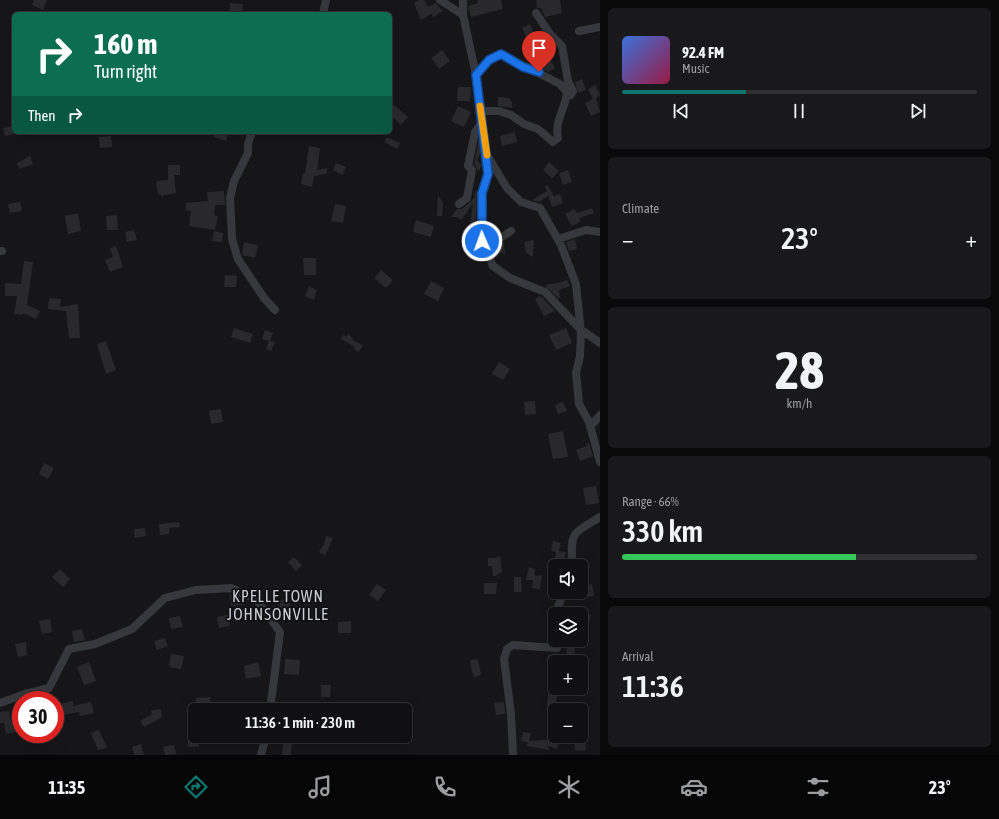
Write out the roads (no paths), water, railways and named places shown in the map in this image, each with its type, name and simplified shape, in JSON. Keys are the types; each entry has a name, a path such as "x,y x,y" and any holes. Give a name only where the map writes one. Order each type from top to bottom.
{"street":[{"path":"323,12 326,0"},
{"path":"440,0 463,15"},
{"path":"463,0 463,15 476,75 487,155 488,174 482,193 482,241 493,266 510,278 545,292 580,329 600,343"},
{"path":"476,75 489,60 501,54 560,84 571,95 573,91 568,81 562,46 550,34 536,13"},
{"path":"579,31 600,27"},
{"path":"481,111 499,111 511,115 524,124 538,129 553,142 558,138 557,132 561,111 566,101 567,92"},
{"path":"459,204 467,198 472,177 472,170 468,166 476,132 482,122"},
{"path":"251,134 248,144 248,153 234,181 230,198 232,239 238,259 264,298 275,310"},
{"path":"487,155 507,188 521,202 540,208 558,238 576,284 580,329 580,356 576,372 579,404 590,427 600,462"},
{"path":"558,238 586,230 600,232"},
{"path":"482,241 502,237 511,232"},
{"path":"590,427 597,416 600,415"},
{"path":"572,559 572,539 580,529 600,517"},
{"path":"0,703 24,694 49,688 69,650 95,644 132,629 165,598 196,590 231,588 256,599 280,632 271,703"},
{"path":"513,755 511,714 504,659 507,650 513,645 557,647"},
{"path":"261,755 264,743"}],"district":[{"name":"KPELLE TOWN JOHNSONVILLE","path":"278,605"}]}
